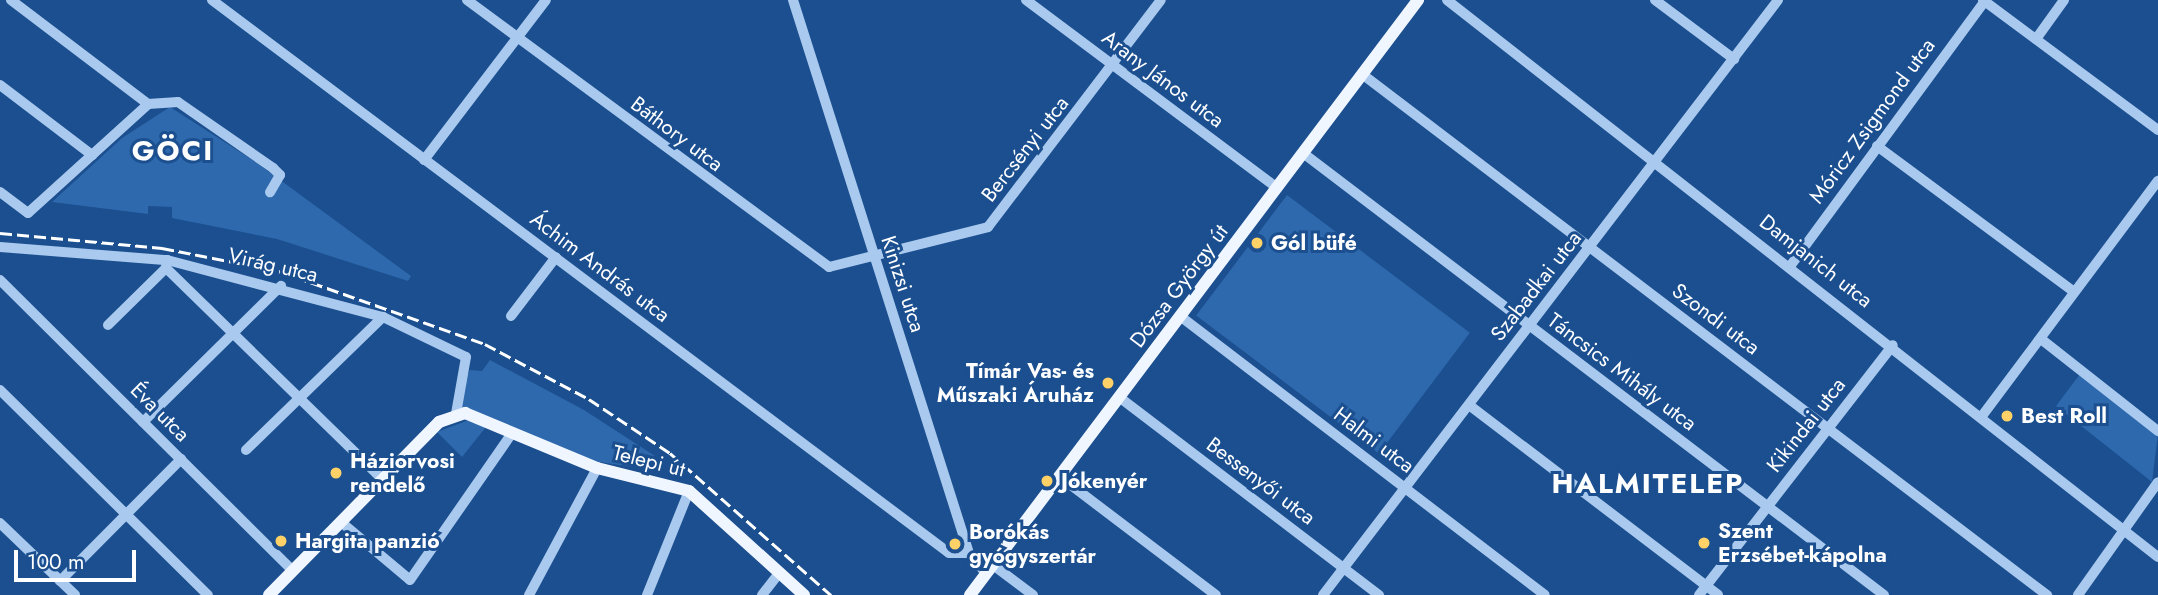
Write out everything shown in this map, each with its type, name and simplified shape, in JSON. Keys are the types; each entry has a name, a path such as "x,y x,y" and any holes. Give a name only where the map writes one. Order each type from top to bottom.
{"main road":[{"name":"Dózsa György út","path":"970,595 1418,0"},
{"name":"Telepi út","path":"456,414 480,416 597,468 689,491 802,594"},
{"path":"269,595 429,432 456,414"}],"street":[{"path":"11,0 148,104"},
{"name":"Áchim András utca","path":"212,0 949,552 969,553"},
{"name":"Báthory utca","path":"467,0 817,262 829,267 875,257"},
{"path":"424,160 546,0"},
{"name":"Kinizsi utca","path":"793,0 969,553 989,569 1033,595"},
{"name":"Arany János utca","path":"1026,0 1277,188"},
{"name":"Bercsényi utca","path":"875,257 988,226 1161,0"},
{"name":"Damjanich utca","path":"1447,0 1791,265 2158,557"},
{"path":"1655,0 1734,59"},
{"name":"Szabadkai utca","path":"1323,595 1778,0"},
{"path":"2036,39 2064,0"},
{"path":"1984,1 2158,130"},
{"name":"Móricz Zsigmond utca","path":"1791,265 1984,1"},
{"name":"Szondi utca","path":"1362,74 2047,595"},
{"path":"0,85 92,155"},
{"path":"0,192 28,213 148,104 178,102 280,174 270,192"},
{"path":"1877,146 2074,292"},
{"name":"Táncsics Mihály utca","path":"1303,153 1884,595"},
{"path":"1982,416 2158,181"},
{"name":"Virág utca","path":"0,247 167,264 281,286 383,317 466,357 456,414"},
{"path":"510,316 556,257"},
{"path":"108,325 167,264 233,333 383,480"},
{"name":"Éva utca","path":"0,280 293,571"},
{"path":"143,422 281,286"},
{"name":"Halmi utca","path":"1180,316 1545,595"},
{"path":"246,450 383,317"},
{"path":"2041,340 2158,431"},
{"name":"Kikindai utca","path":"1702,590 1893,345"},
{"path":"0,390 208,595"},
{"name":"Bessenyői utca","path":"1119,397 1379,595"},
{"path":"1469,405 1702,590 1718,595"},
{"path":"341,522 378,559 410,580 513,432"},
{"path":"60,580 181,459"},
{"path":"529,595 597,468"},
{"path":"1059,476 1216,595"},
{"path":"2078,595 2158,482"},
{"path":"647,595 689,491"},
{"path":"0,523 75,595"},
{"path":"762,595 780,572"}],"shaded area":[{"name":"GÖCI","path":"170,107 257,163 411,276 408,281 277,239 172,218 172,207 148,206 148,214 52,202 122,138"},
{"path":"1287,195 1470,333 1379,453 1196,316"},
{"path":"490,360 584,410 655,456 646,469 593,461 452,408 470,370 482,371"},
{"path":"2080,374 2158,434 2152,482 2056,406"},
{"path":"469,420 486,427 462,457 437,432"}],"railway":[{"path":"0,233 162,248 279,271 485,344 589,399 670,453 831,595"}],"place":[{"name":"Gól büfé","path":"1257,243"},
{"name":"Tímár Vas- és Műszaki Áruház","path":"1108,383"},
{"name":"Best Roll","path":"2007,416"},
{"name":"Háziorvosi rendelő","path":"336,473"},
{"name":"Jókenyér","path":"1047,481"},
{"name":"Hargita panzió","path":"281,541"},
{"name":"Szent Erzsébet-kápolna","path":"1704,543"},
{"name":"Borókás gyógyszertár","path":"955,544"}],"district":[{"name":"GÖCI","path":"173,151"},
{"name":"HALMITELEP","path":"1648,484"}]}
